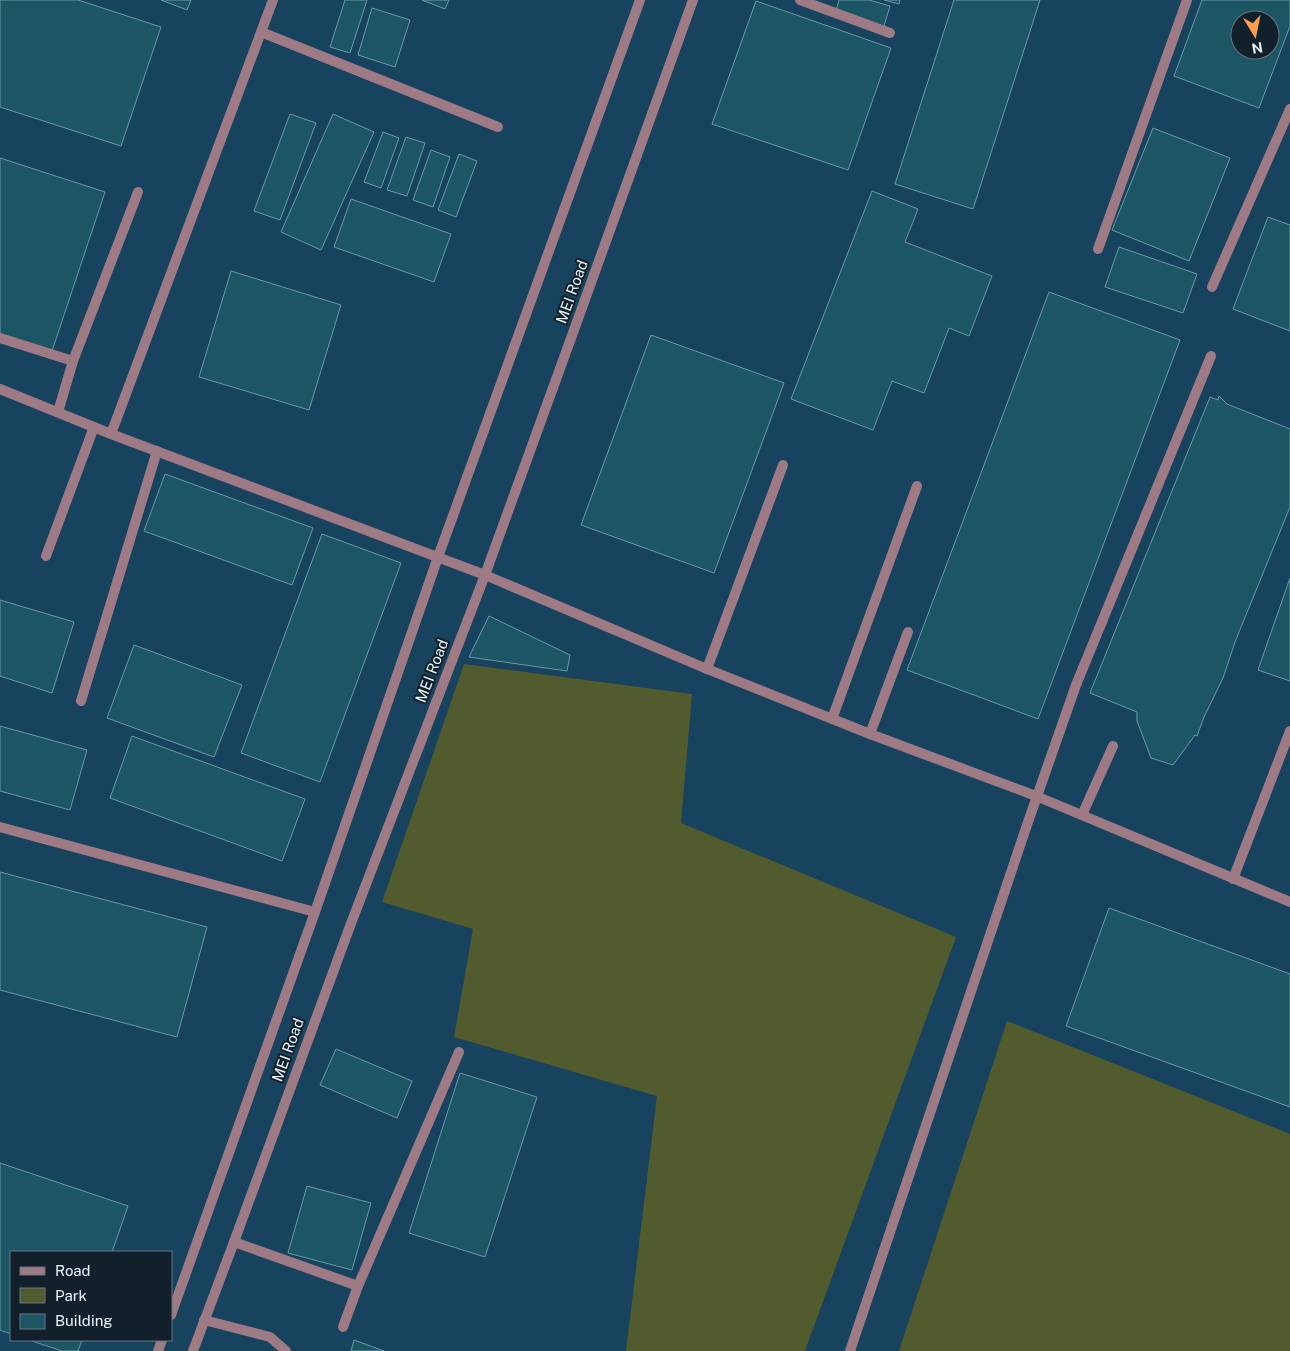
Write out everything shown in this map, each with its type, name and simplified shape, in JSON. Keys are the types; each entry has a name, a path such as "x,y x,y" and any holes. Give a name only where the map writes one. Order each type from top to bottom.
{"street":[{"path":"110,434 273,0"},
{"name":"MEI Road","path":"172,1312 315,912 438,557 640,0"},
{"name":"MEI Road","path":"193,1351 350,926 485,575 693,0"},
{"path":"800,0 890,33"},
{"path":"1098,249 1187,0"},
{"path":"261,32 498,127"},
{"path":"1212,287 1290,109"},
{"path":"58,412 73,361 138,192"},
{"path":"0,338 73,361"},
{"path":"850,1351 1036,796 1076,686 1211,356"},
{"path":"0,389 110,434 485,575 707,669 870,734 1036,796 1290,902"},
{"path":"46,556 94,427"},
{"path":"81,701 157,451"},
{"path":"707,669 783,465"},
{"path":"832,719 917,486"},
{"path":"870,734 908,632"},
{"path":"1232,879 1290,732"},
{"path":"1082,816 1113,746"},
{"path":"0,827 315,912"},
{"path":"344,1327 358,1286 459,1052"},
{"path":"234,1242 358,1286"},
{"path":"204,1320 270,1337 286,1351"}],"shaded area":[{"path":"0,0 1290,0 1290,1351 0,1351"}],"green space":[{"path":"464,664 692,694 681,823 956,937 805,1351 626,1351 657,1096 454,1037 473,929 382,902"},
{"path":"1007,1021 1290,1134 1290,1351 899,1351"}],"building":[{"path":"0,0 78,0 161,27 121,146 0,107"},
{"path":"161,0 191,0 187,10"},
{"path":"345,0 367,0 350,53 330,47"},
{"path":"422,0 449,0 445,9"},
{"path":"839,0 869,0 890,6 884,26 836,11"},
{"path":"884,0 900,0 899,4"},
{"path":"954,0 1040,0 973,209 895,184"},
{"path":"1202,0 1290,0 1290,26 1280,52 1280,10 1230,10 1230,60 1277,60 1259,108 1174,76"},
{"path":"756,1 891,48 848,170 712,124"},
{"path":"372,8 410,20 395,67 358,55"},
{"path":"290,114 316,123 280,220 254,211"},
{"path":"333,114 374,132 321,250 281,232"},
{"path":"1153,128 1230,158 1189,261 1112,230"},
{"path":"383,132 399,138 381,188 364,182"},
{"path":"406,137 425,143 407,196 387,190"},
{"path":"431,150 450,157 433,207 413,200"},
{"path":"459,154 477,161 456,217 438,210"},
{"path":"0,158 105,192 52,351 0,334"},
{"path":"872,191 918,209 905,242 992,276 969,336 949,328 924,393 892,381 873,430 791,399"},
{"path":"351,199 451,234 434,282 334,247"},
{"path":"1268,217 1290,225 1290,331 1233,309"},
{"path":"1119,247 1197,274 1183,313 1105,287"},
{"path":"231,271 341,305 309,410 199,377"},
{"path":"1049,292 1180,340 1038,719 907,670"},
{"path":"651,335 784,383 714,573 581,525"},
{"path":"1219,396 1227,404 1290,429 1290,507 1235,642 1223,678 1197,736 1195,735 1173,765 1151,758 1137,721 1137,712 1090,693 1210,397 1218,400"},
{"path":"165,474 313,528 292,585 144,531"},
{"path":"322,534 401,563 320,782 241,753"},
{"path":"1290,578 1290,681 1258,670"},
{"path":"0,600 74,622 52,693 0,676"},
{"path":"489,616 570,655 567,671 469,657"},
{"path":"134,645 242,685 214,757 107,718"},
{"path":"0,726 87,750 70,810 0,791"},
{"path":"132,736 305,799 282,861 110,798"},
{"path":"0,872 207,927 177,1037 0,990"},
{"path":"1109,908 1290,974 1290,1107 1066,1026"},
{"path":"336,1049 412,1081 397,1118 320,1085"},
{"path":"460,1073 537,1097 485,1257 409,1233"},
{"path":"0,1163 128,1206 112,1251 10,1251 10,1334 0,1330"},
{"path":"307,1186 371,1203 352,1270 288,1253"},
{"path":"354,1340 384,1351 351,1351"},
{"path":"32,1341 82,1341 78,1351 62,1351"}]}
